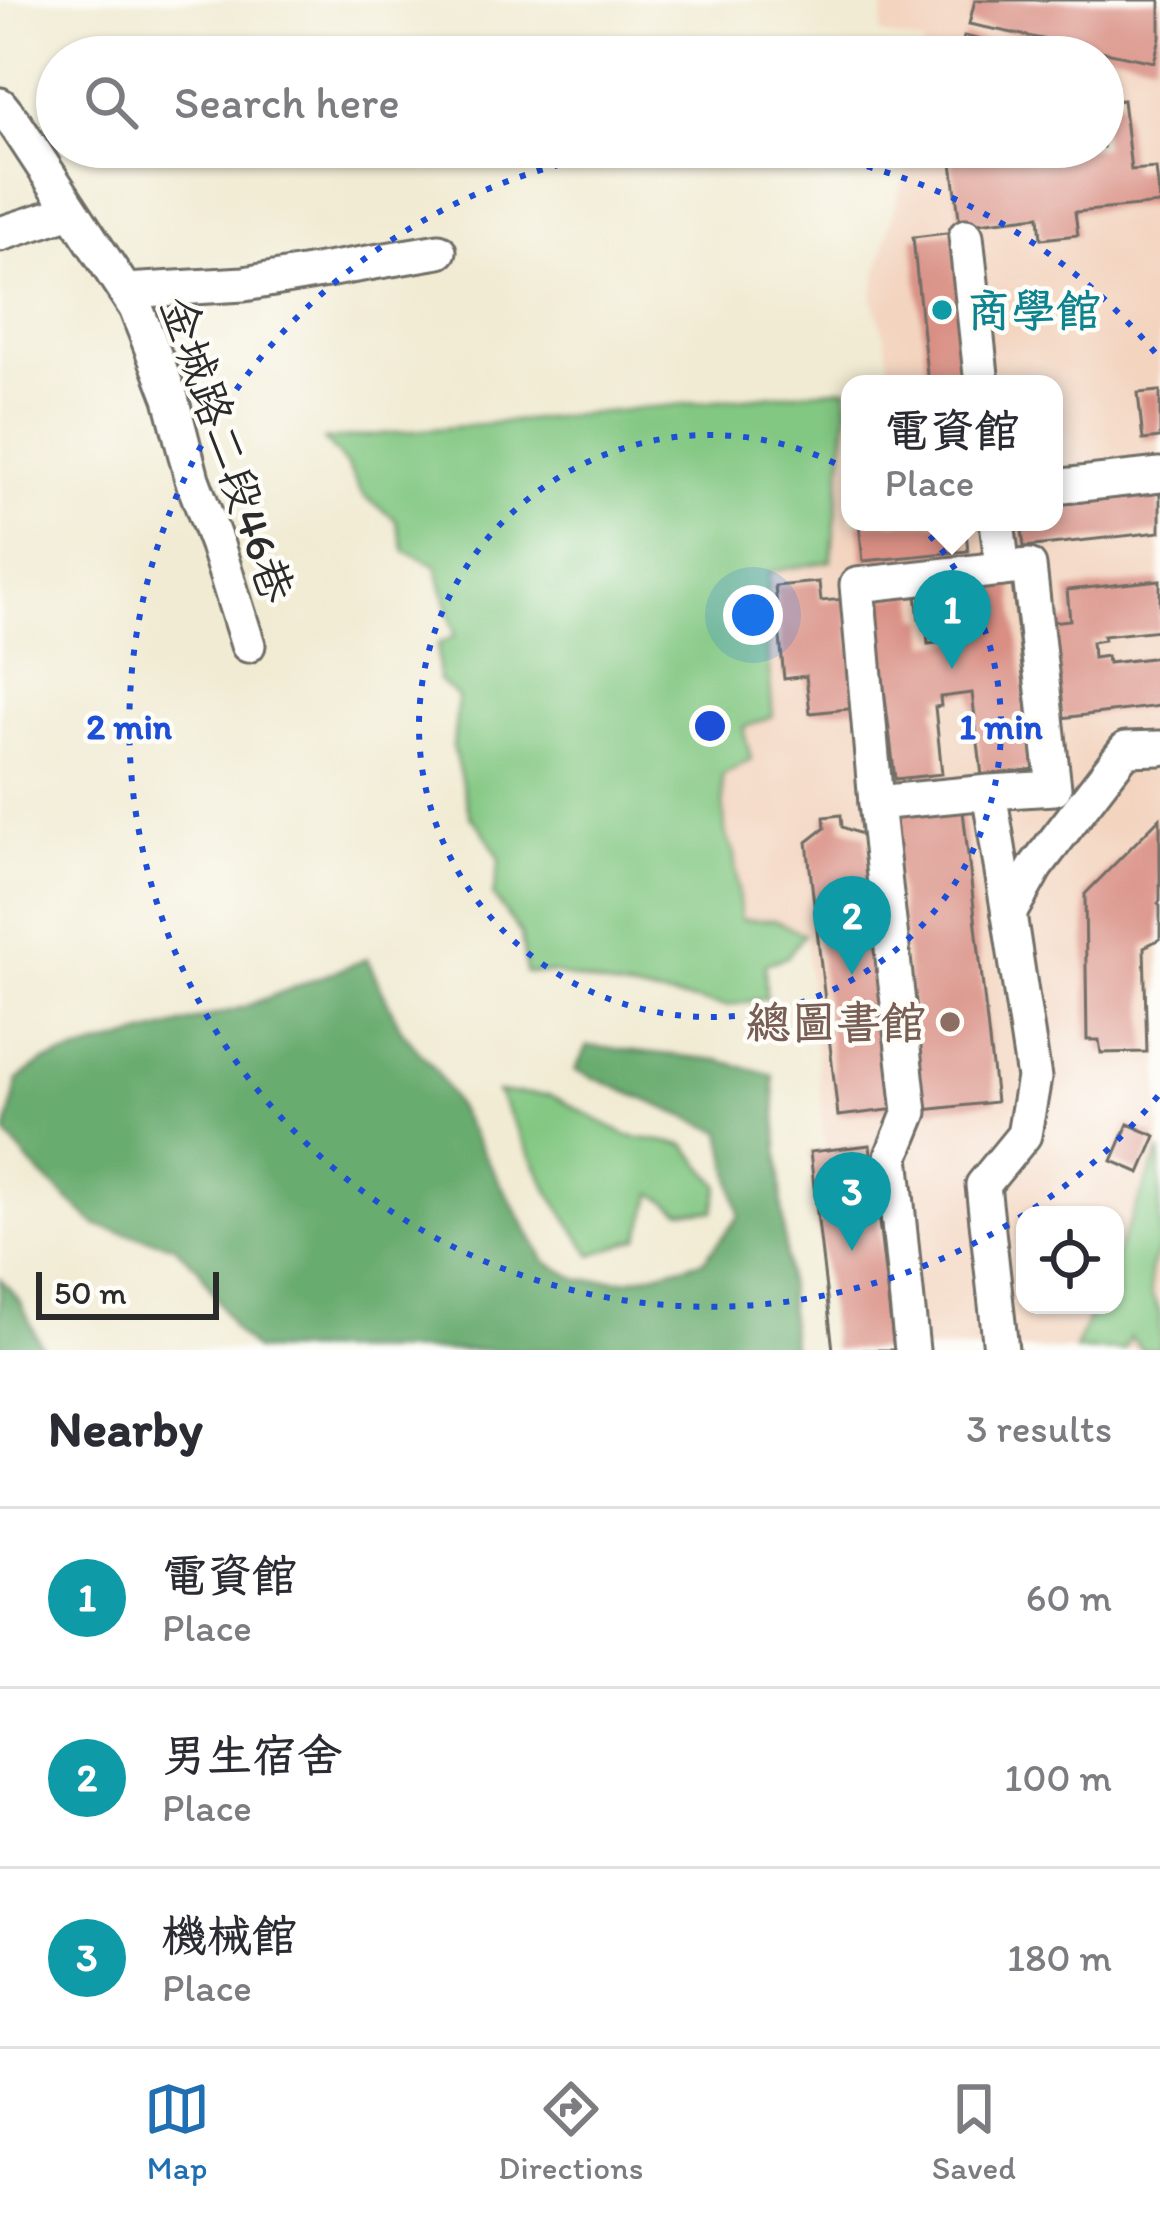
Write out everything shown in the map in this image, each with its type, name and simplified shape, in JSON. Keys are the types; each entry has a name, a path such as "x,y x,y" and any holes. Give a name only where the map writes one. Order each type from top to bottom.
{"lane":[{"name":"金城路二段46巷","path":"0,105 36,156"},
{"name":"金城路二段46巷","path":"44,168 136,308 171,398 192,478 248,645"},
{"path":"0,234 71,211"},
{"path":"966,236 981,375"},
{"path":"125,291 244,284 439,251"},
{"path":"1063,486 1160,475"},
{"path":"999,531 1003,569"},
{"path":"876,803 1054,788 1029,566 857,585 876,803 910,1112 892,1156 913,1350"},
{"path":"1009,914 1036,866 1126,749 1160,748"},
{"path":"989,792 1034,1078 1024,1135 983,1185 1001,1350"}],"shaded area":[{"path":"885,0 1160,0 1160,1350 845,1350 805,935 774,920 741,920 734,853 725,831 722,775 751,759 742,728 773,715 767,648 769,571 831,561 841,471 841,531 1063,531 1063,375 891,375 872,297 907,168 1124,168 1124,36 880,34"}],"green space":[{"path":"841,389 841,471 831,561 769,572 767,648 773,716 743,728 751,759 722,776 725,831 734,853 741,920 774,920 804,934 787,957 765,964 766,998 727,1006 553,973 526,973 521,934 493,896 500,859 470,816 453,747 458,697 438,680 438,644 455,636 436,565 405,551 396,520 363,495 347,465 324,440"},
{"path":"367,959 402,1031 437,1072 545,1261 579,1280 628,1280 703,1261 739,1216 722,1132 575,1070 588,1046 718,1060 773,1075 792,1350 255,1350 236,1332 199,1269 173,1245 97,1226 36,1170 6,1134 18,1080 43,1062 244,1007"},
{"path":"497,1092 551,1095 628,1136 685,1145 719,1185 714,1211 681,1211 653,1193 639,1238 592,1255 554,1200"},
{"path":"1160,1151 1160,1245 1150,1271 1151,1295 1160,1313 1160,1350 1142,1350 1130,1337 1124,1350 1075,1350 1090,1314 1124,1314 1124,1235"},
{"path":"0,1278 21,1303 43,1350 0,1350"}],"building":[{"path":"975,0 1160,0 1154,62 1124,56 1124,36 1027,36 969,24"},
{"path":"1124,109 1131,170 1156,168 1160,204 1075,212 1078,235 1041,239 1039,216 960,225 953,168 1124,168"},
{"name":"商學館","path":"955,232 970,375 927,375 913,237"},
{"path":"1160,391 1160,438 1143,440 1138,393"},
{"path":"1160,493 1160,532 1024,547 1022,531 1063,531 1063,504"},
{"path":"860,531 966,531 968,551 863,561"},
{"path":"1160,580 1160,630 1103,636 1104,640 1092,642 1093,658 1107,656 1108,663 1160,657 1160,706 1061,718 1050,622 1070,620 1067,590"},
{"path":"819,582 821,601 847,599 858,708 810,713 806,676 784,679 775,586"},
{"path":"1012,583 1034,769 982,776 972,693 940,697 941,706 935,707 942,774 895,779 873,599 916,594 919,619 926,619 928,644 964,640 961,612 969,611 966,588"},
{"name":"總圖書館","path":"962,802 996,1102 923,1110 890,810"},
{"path":"841,815 842,827 866,836 897,1109 838,1116 807,842 825,828 824,817"},
{"path":"1160,818 1160,939 1144,947 1147,1052 1101,1053 1099,1040 1087,1040 1085,894"},
{"path":"1128,1124 1156,1136 1140,1173 1112,1161"},
{"path":"870,1145 894,1350 833,1350 810,1152"}],"place":[{"name":"商學館","path":"942,310"},
{"name":"電資館","path":"952,669"},
{"name":"男生宿舍","path":"852,975"},
{"name":"總圖書館","path":"950,1022"},
{"name":"機械館","path":"852,1251"}]}
